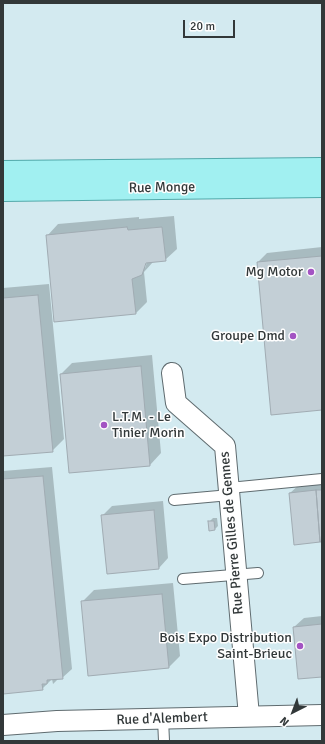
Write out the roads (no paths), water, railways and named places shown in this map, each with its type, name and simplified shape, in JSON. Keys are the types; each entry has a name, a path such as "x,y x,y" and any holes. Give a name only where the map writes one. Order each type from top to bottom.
{"main road":[{"name":"Rue Monge","path":"3,172 322,169"},
{"name":"Rue Monge","path":"3,190 322,186"}],"street":[{"name":"Rue Pierre Gilles de Gennes","path":"172,372 176,403 225,446 249,716"},
{"name":"Rue d'Alembert","path":"3,725 57,721 322,715"}],"lane":[{"path":"174,500 322,479"},
{"path":"183,579 258,574"},
{"path":"163,719 164,741"}],"place":[{"name":"Mg Motor","path":"311,272"},
{"name":"Groupe Dmd","path":"293,336"},
{"name":"L.T.M. - Le Tinier Morin","path":"104,425"},
{"name":"Bois Expo Distribution Saint-Brieuc","path":"300,646"}]}
